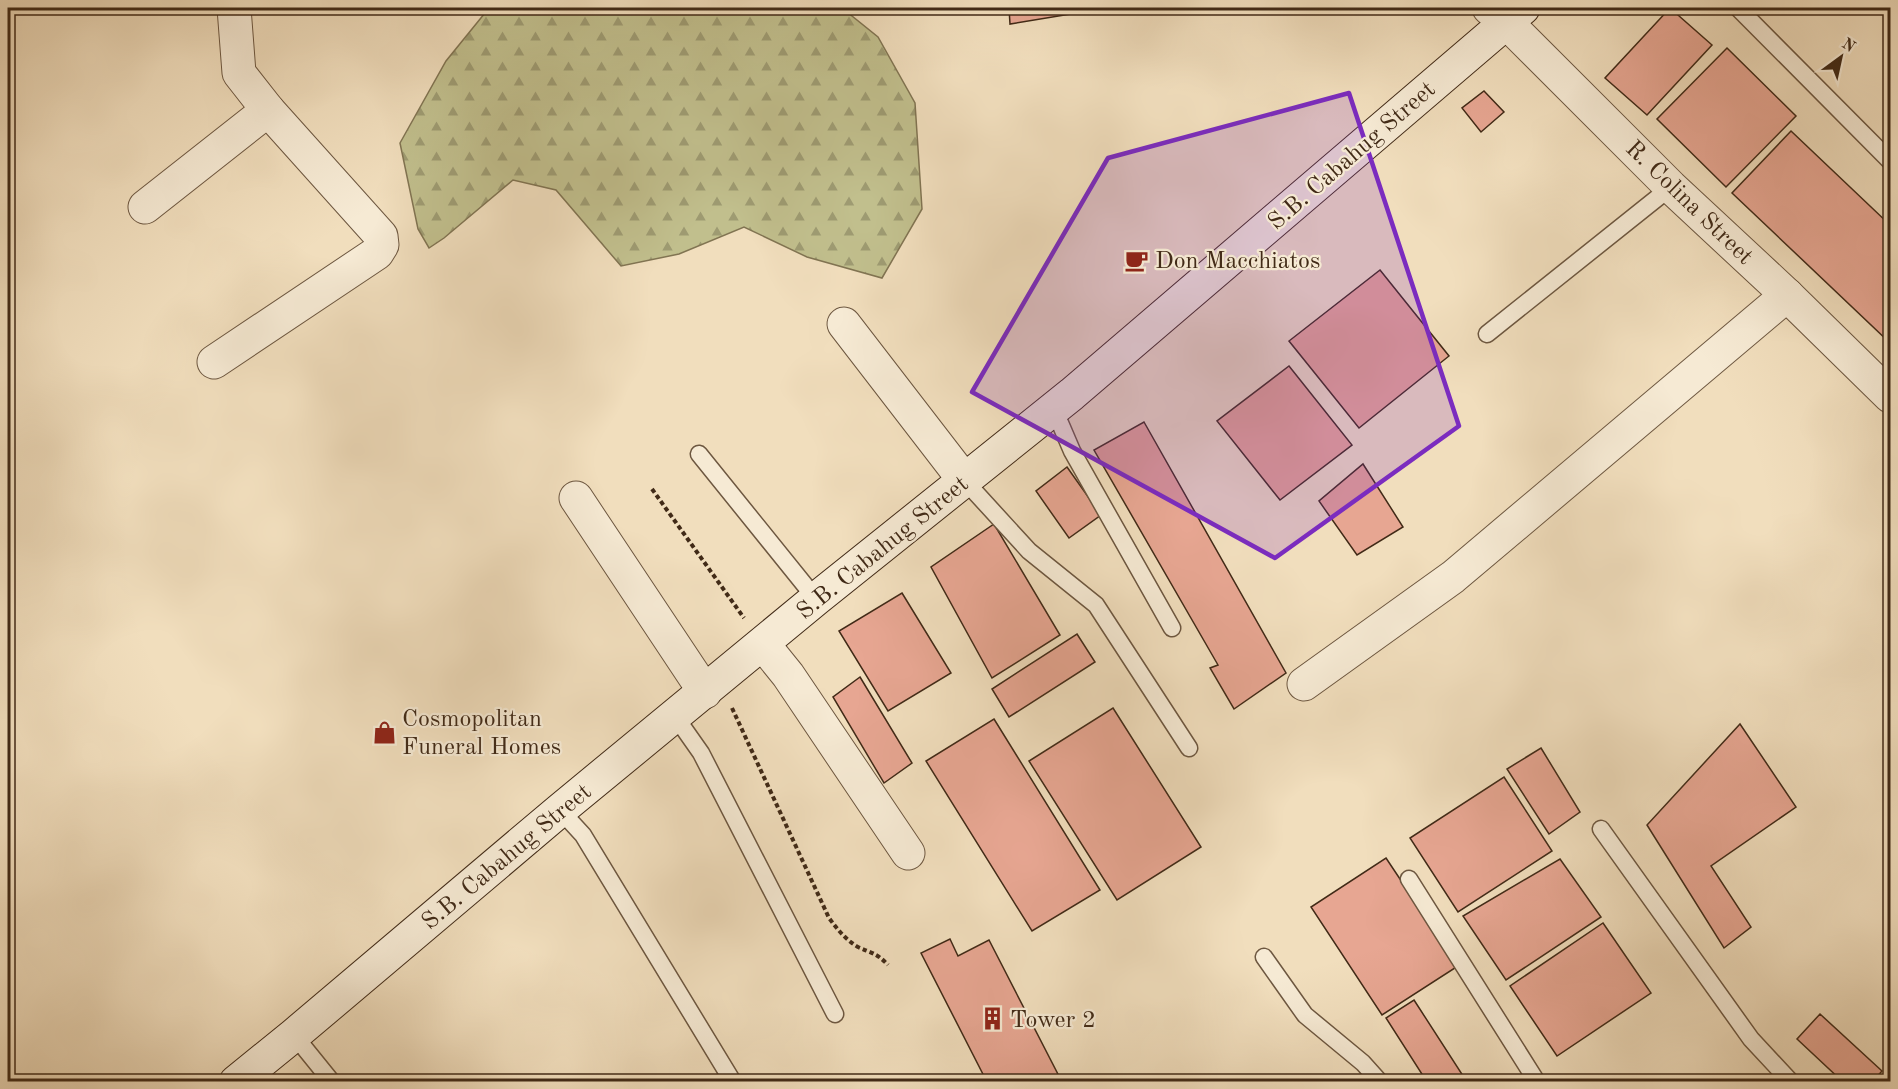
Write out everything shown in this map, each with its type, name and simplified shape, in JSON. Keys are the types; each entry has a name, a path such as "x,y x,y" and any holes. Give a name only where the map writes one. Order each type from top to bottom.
{"street":[{"path":"214,362 376,253 382,246 381,237 268,110 239,73 234,8"},
{"name":"R. Colina Street","path":"1506,12 1671,187 1787,295 1890,396"},
{"name":"S.B. Cabahug Street","path":"236,1082 675,716 719,700 763,644 1054,409 1506,12"},
{"path":"145,207 268,110"},
{"path":"1304,684 1453,577 1787,295"},
{"path":"844,324 965,481"},
{"path":"576,498 719,700"},
{"path":"763,644 788,675 908,853"}],"lane":[{"path":"1738,8 1890,161"},
{"path":"1487,334 1671,187"},
{"path":"1054,409 1072,451 1172,628"},
{"path":"699,454 816,599"},
{"path":"965,481 1029,550 1096,605 1189,748"},
{"path":"675,716 701,753 835,1014"},
{"path":"561,810 583,835 733,1082"},
{"path":"1601,829 1751,1039 1791,1082"},
{"path":"1409,879 1537,1082"},
{"path":"1264,957 1305,1015 1363,1063 1380,1082"},
{"path":"294,1035 332,1082"}],"path":[{"path":"652,489 763,644"},
{"path":"719,700 829,918 841,934 858,947 881,957 888,965"}],"highlighted area":[{"path":"1349,93 1459,426 1275,558 972,392 1108,158"}],"green space":[{"path":"489,8 842,8 878,37 915,103 922,209 882,278 807,257 744,227 679,254 621,266 556,190 513,180 429,248 418,229 400,143 446,61"}],"building":[{"path":"1009,8 1107,8 1010,24"},
{"path":"1670,8 1712,45 1647,115 1605,78"},
{"path":"1727,48 1796,116 1726,187 1657,119"},
{"path":"1484,91 1504,112 1481,132 1462,108"},
{"path":"1791,131 1890,225 1890,343 1732,193"},
{"path":"1380,270 1449,356 1359,428 1289,341"},
{"path":"1289,366 1352,445 1280,500 1217,421"},
{"path":"1144,422 1286,673 1234,709 1210,668 1218,665 1094,450"},
{"path":"1363,464 1403,527 1357,555 1319,501"},
{"path":"1067,467 1101,515 1069,538 1036,491"},
{"path":"994,524 1060,635 992,678 931,567"},
{"path":"902,593 951,673 888,711 839,631"},
{"path":"1077,634 1095,662 1009,717 992,689"},
{"path":"860,677 912,763 884,783 833,697"},
{"path":"1113,708 1201,847 1117,900 1029,761"},
{"path":"994,719 1100,890 1032,931 926,761"},
{"path":"1740,724 1796,807 1711,866 1751,927 1724,948 1647,825"},
{"path":"1541,748 1580,812 1549,834 1507,769"},
{"path":"1504,777 1552,851 1458,912 1410,838"},
{"path":"1386,858 1458,966 1382,1015 1311,907"},
{"path":"1560,859 1601,917 1506,980 1463,916"},
{"path":"1603,923 1651,993 1557,1056 1510,986"},
{"name":"Tower 2","path":"950,939 958,956 989,940 1062,1082 987,1082 921,953"},
{"path":"1414,1000 1467,1082 1427,1082 1386,1018"},
{"path":"1820,1014 1882,1071 1872,1082 1843,1082 1797,1039"}],"place":[{"name":"Don Macchiatos","path":"1137,260"},
{"name":"Cosmopolitan Funeral Homes","path":"384,732"},
{"name":"Tower 2","path":"992,1019"}]}
